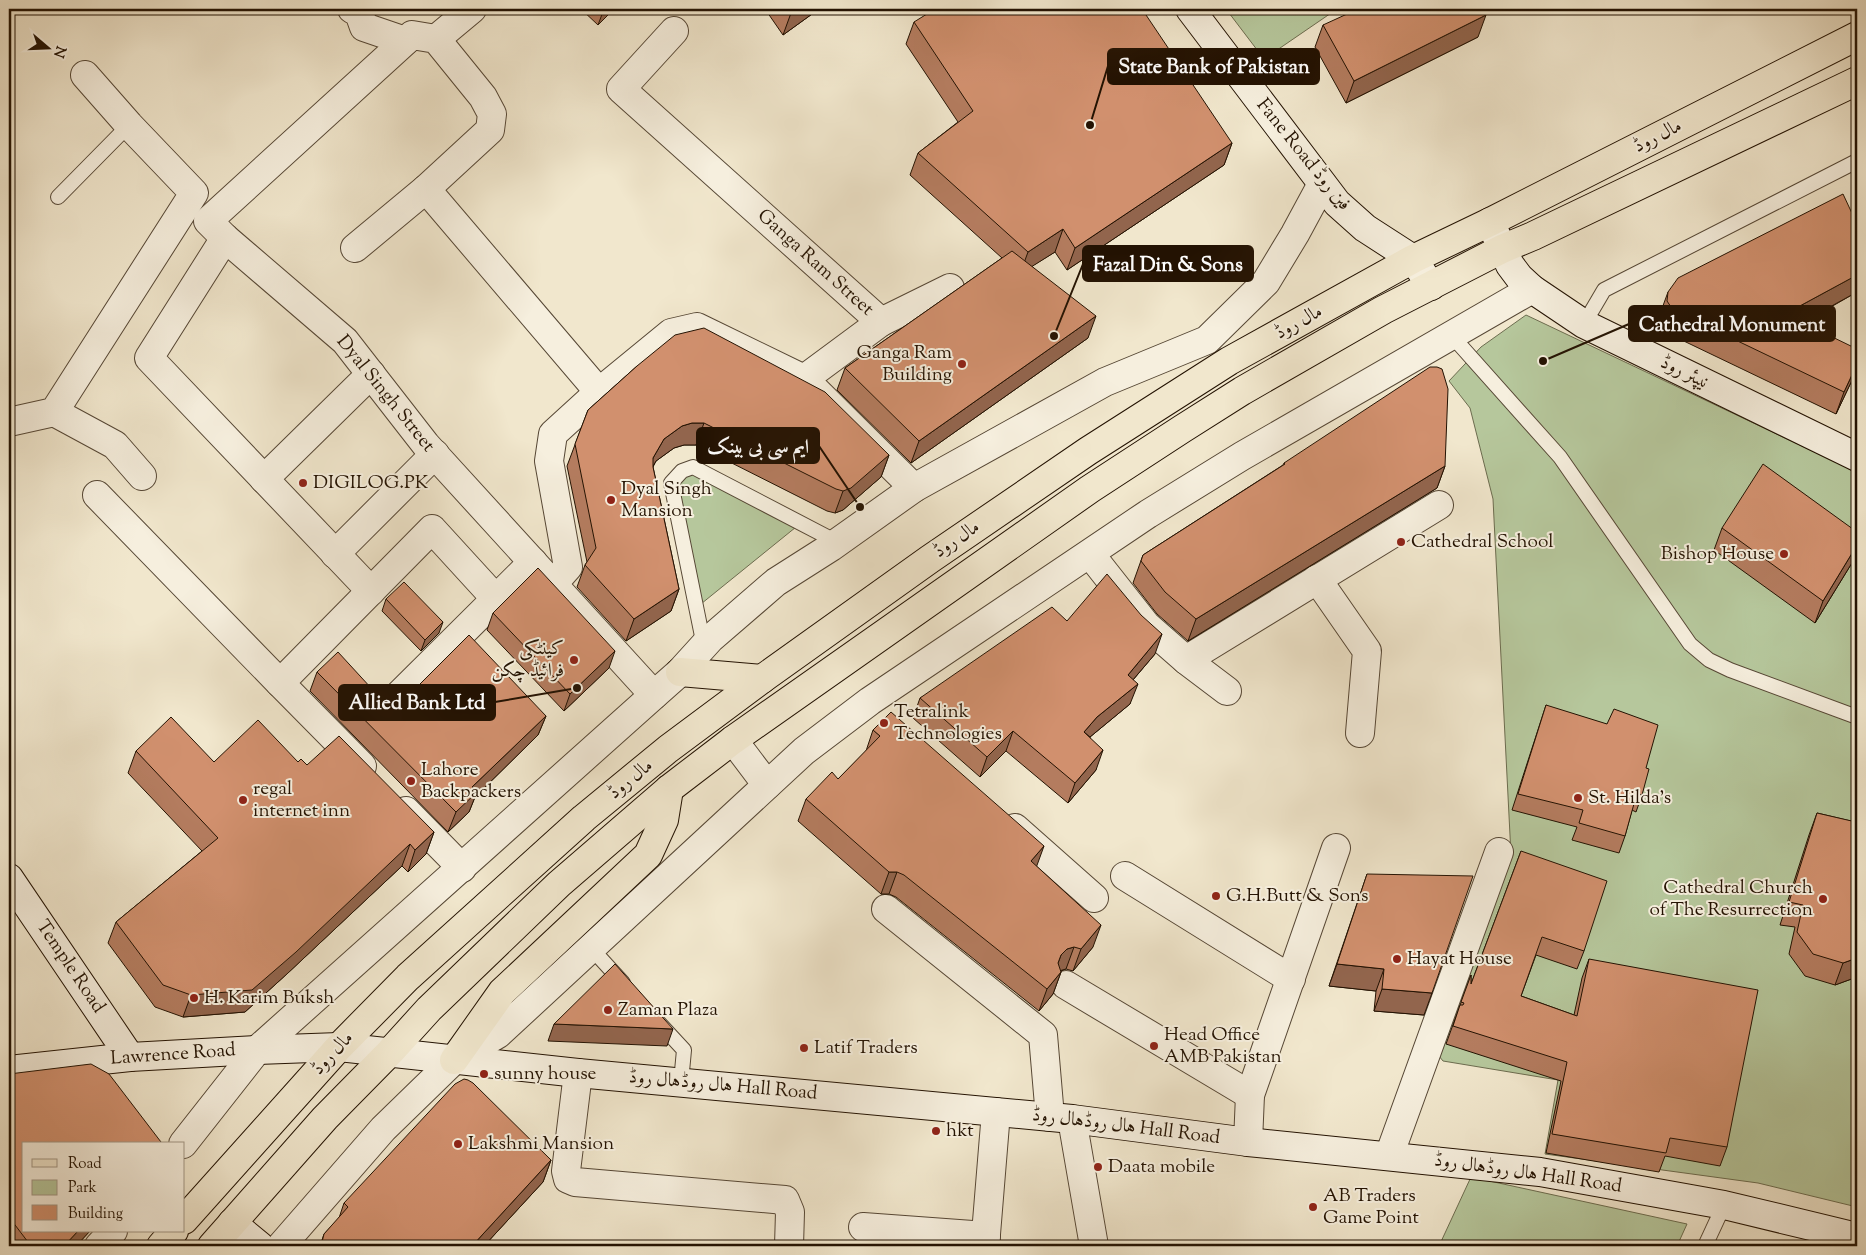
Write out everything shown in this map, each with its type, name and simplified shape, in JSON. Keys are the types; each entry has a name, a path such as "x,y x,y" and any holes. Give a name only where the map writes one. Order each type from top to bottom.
{"main road":[{"name":"مال روڈ","path":"185,1219 339,1047 408,977 584,818 668,750 930,559 1072,462 1229,361 1413,259 1857,36"},
{"name":"مال روڈ","path":"212,1246 325,1118 390,1052 428,1009 559,884 669,789 733,740 1090,489 1242,391 1383,310 1502,249 1542,232 1857,81"},
{"path":"680,672 762,680"},
{"path":"454,1060 502,992 648,855 664,820 669,789"},
{"path":"161,1246 173,1232"}],"street":[{"path":"352,9 359,13 364,27 418,38 483,97 492,114 490,130 426,188 355,248"},
{"path":"418,38 472,9"},
{"name":"Fane Road فین روڈ","path":"1190,9 1337,203 1365,228 1413,259 1430,286"},
{"name":"Ganga Ram Street","path":"674,31 622,89 880,322 804,379"},
{"name":"Dyal Singh Street","path":"418,38 208,221 225,238 345,341 435,454 654,696"},
{"path":"54,412 194,194 85,75"},
{"path":"185,1142 257,1050 654,696 704,646 776,582 914,488 1105,382 1207,340 1266,282 1322,184"},
{"path":"426,188 599,392"},
{"name":"نیپئر روڈ","path":"1490,222 1510,265 1519,277 1532,289 1584,324 1857,457"},
{"path":"225,238 149,358 370,591"},
{"path":"880,322 950,288"},
{"path":"281,1246 383,1129 454,1060 498,1034 804,751 870,701 1148,514 1242,456 1532,289"},
{"path":"553,584 568,567 549,461 553,434 599,392 671,332 697,327 804,379 914,488"},
{"path":"1207,340 1229,361"},
{"path":"264,478 371,374"},
{"path":"9,422 54,412 115,445 142,476"},
{"path":"335,554 435,454"},
{"path":"97,495 462,868"},
{"path":"1186,660 1439,505"},
{"path":"280,683 432,529 496,599"},
{"path":"1090,554 1146,626 1227,691"},
{"path":"380,714 533,562"},
{"path":"1317,579 1366,651 1360,733"},
{"path":"870,701 893,720"},
{"path":"733,740 768,785"},
{"path":"997,812 1094,898"},
{"path":"1248,1142 1250,1095 1336,848"},
{"path":"1389,1156 1499,852"},
{"path":"1125,876 1291,979"},
{"name":"Temple Road","path":"9,878 130,1057"},
{"path":"886,909 1043,1036 1061,1118 1094,1246"},
{"path":"1066,985 1250,1095"},
{"name":"Lawrence Road","path":"9,1070 130,1057 257,1050 339,1047 390,1052"},
{"name":"ہال روڈہال روڈ Hall Road","path":"390,1052 578,1073 1061,1118 1248,1142 1540,1172 1724,1205 1857,1237"},
{"path":"578,1073 566,1172 568,1179 575,1182 785,1200 790,1212 789,1246"},
{"path":"863,1227 985,1241 996,1112"},
{"path":"232,1223 260,1246"},
{"path":"99,1246 112,1232"}],"lane":[{"path":"58,197 129,125"},
{"path":"1584,324 1604,290 1857,161"},
{"path":"1452,336 1560,457 1690,644 1709,660 1730,670 1857,717"},
{"path":"704,646 671,483 682,471 693,467 837,542"},
{"path":"592,948 631,992"},
{"path":"651,1014 684,1050 680,1082"},
{"path":"1705,1246 1724,1205"}],"green space":[{"path":"1226,9 1337,9 1264,59"},
{"name":"Cathedral Church of The Resurrection","path":"1526,315 1844,466 1857,474 1857,1207 1758,1183 1545,1154 1558,1080 1443,1061 1439,1056 1511,855 1493,499 1470,408 1449,381 1481,347"},
{"path":"693,467 801,523 696,608 671,483"},
{"path":"1471,1177 1687,1224 1677,1246 1439,1246"}],"building":[{"path":"788,9 797,9 791,13"},
{"path":"935,9 1142,9 1232,143 1075,248 1063,229 1028,252 918,153 973,111 914,22"},
{"path":"1358,9 1482,9 1486,15 1354,81 1323,25"},
{"path":"1843,194 1857,224 1857,275 1785,314 1857,349 1857,364 1844,392 1673,310 1667,301 1668,292 1678,278"},
{"name":"Ganga Ram Building","path":"1012,251 1096,316 919,441 845,368"},
{"name":"Dyal Singh Mansion","path":"704,328 825,392 889,455 851,488 843,491 704,423 692,423 682,426 664,439 653,458 653,467 679,589 634,619 585,565 596,548 575,444 588,410 675,335"},
{"path":"1430,367 1442,369 1448,389 1445,466 1196,619 1165,592 1141,561 1143,555 1285,464"},
{"name":"Bishop House","path":"1763,464 1857,532 1857,545 1823,601 1722,528"},
{"path":"538,568 615,651 570,694 493,613"},
{"path":"1107,574 1141,615 1162,634 1128,675 1138,684 1097,717 1084,732 1103,750 1075,783 1013,731 987,757 920,698 1052,607 1067,621"},
{"path":"404,582 443,622 425,640 386,599"},
{"path":"469,635 546,716 472,787 477,792 456,812 317,672 338,652 372,689 372,698 376,705 383,709 391,709 398,717 424,691 419,685"},
{"name":"St. Hilda's","path":"1546,705 1607,724 1614,709 1658,725 1646,768 1649,769 1642,795 1637,793 1625,836 1579,823 1583,810 1518,794"},
{"path":"891,712 1044,846 1031,861 1101,925 1081,949 1074,947 1067,949 1061,955 1058,963 1061,972 1047,989 904,875 897,872 889,872 806,799 832,772 838,779 880,736 873,730"},
{"path":"171,717 214,762 258,720 298,762 301,759 307,765 339,736 434,832 415,850 410,844 296,952 252,990 191,995 163,985 116,922 218,838 136,751"},
{"name":"Cathedral Church of The Resurrection","path":"1817,813 1856,822 1857,819 1857,958 1843,963 1813,954 1797,932 1803,905 1789,902"},
{"path":"1521,851 1607,881 1584,951 1542,937 1521,996 1577,1016 1589,959 1758,990 1727,1147 1670,1138 1666,1153 1552,1134 1567,1062 1453,1026 1460,1005 1464,1003 1461,1002 1471,975 1471,984"},
{"name":"Hayat House","path":"1367,874 1473,876 1432,993 1382,989 1384,969 1337,964"},
{"path":"615,964 673,1029 554,1024"},
{"path":"9,971 14,978 9,981"},
{"path":"91,1064 109,1074 161,1142 22,1142 22,1232 77,1232 64,1246 31,1246 9,1217 9,1074"},
{"name":"Lakshmi Mansion","path":"464,1079 473,1083 551,1160 472,1246 321,1246 324,1234 348,1207 344,1203 455,1084"}],"place":[{"name":"State Bank of Pakistan","path":"1090,125"},
{"name":"Fazal Din & Sons","path":"1054,336"},
{"name":"Cathedral Monument","path":"1543,361"},
{"name":"Ganga Ram Building","path":"962,364"},
{"name":"DIGILOG.PK","path":"303,483"},
{"name":"Dyal Singh Mansion","path":"611,500"},
{"name":"ایم سی بی بینک","path":"860,507"},
{"name":"Cathedral School","path":"1401,542"},
{"name":"Bishop House","path":"1784,554"},
{"name":"کینٹکی فرائیڈ چکن","path":"574,660"},
{"name":"Allied Bank Ltd","path":"577,688"},
{"name":"Tetralink Technologies","path":"884,723"},
{"name":"Lahore Backpackers","path":"411,781"},
{"name":"St. Hilda's","path":"1578,798"},
{"name":"regal internet inn","path":"243,800"},
{"name":"G.H.Butt & Sons","path":"1216,896"},
{"name":"Cathedral Church of The Resurrection","path":"1823,899"},
{"name":"Hayat House","path":"1397,959"},
{"name":"H. Karim Buksh","path":"194,998"},
{"name":"Zaman Plaza","path":"608,1010"},
{"name":"Head Office AMB Pakistan","path":"1154,1046"},
{"name":"Latif Traders","path":"804,1048"},
{"name":"sunny house","path":"484,1074"},
{"name":"hkt","path":"936,1131"},
{"name":"Lakshmi Mansion","path":"458,1144"},
{"name":"Daata mobile","path":"1098,1167"},
{"name":"AB Traders Game Point","path":"1313,1207"}]}
